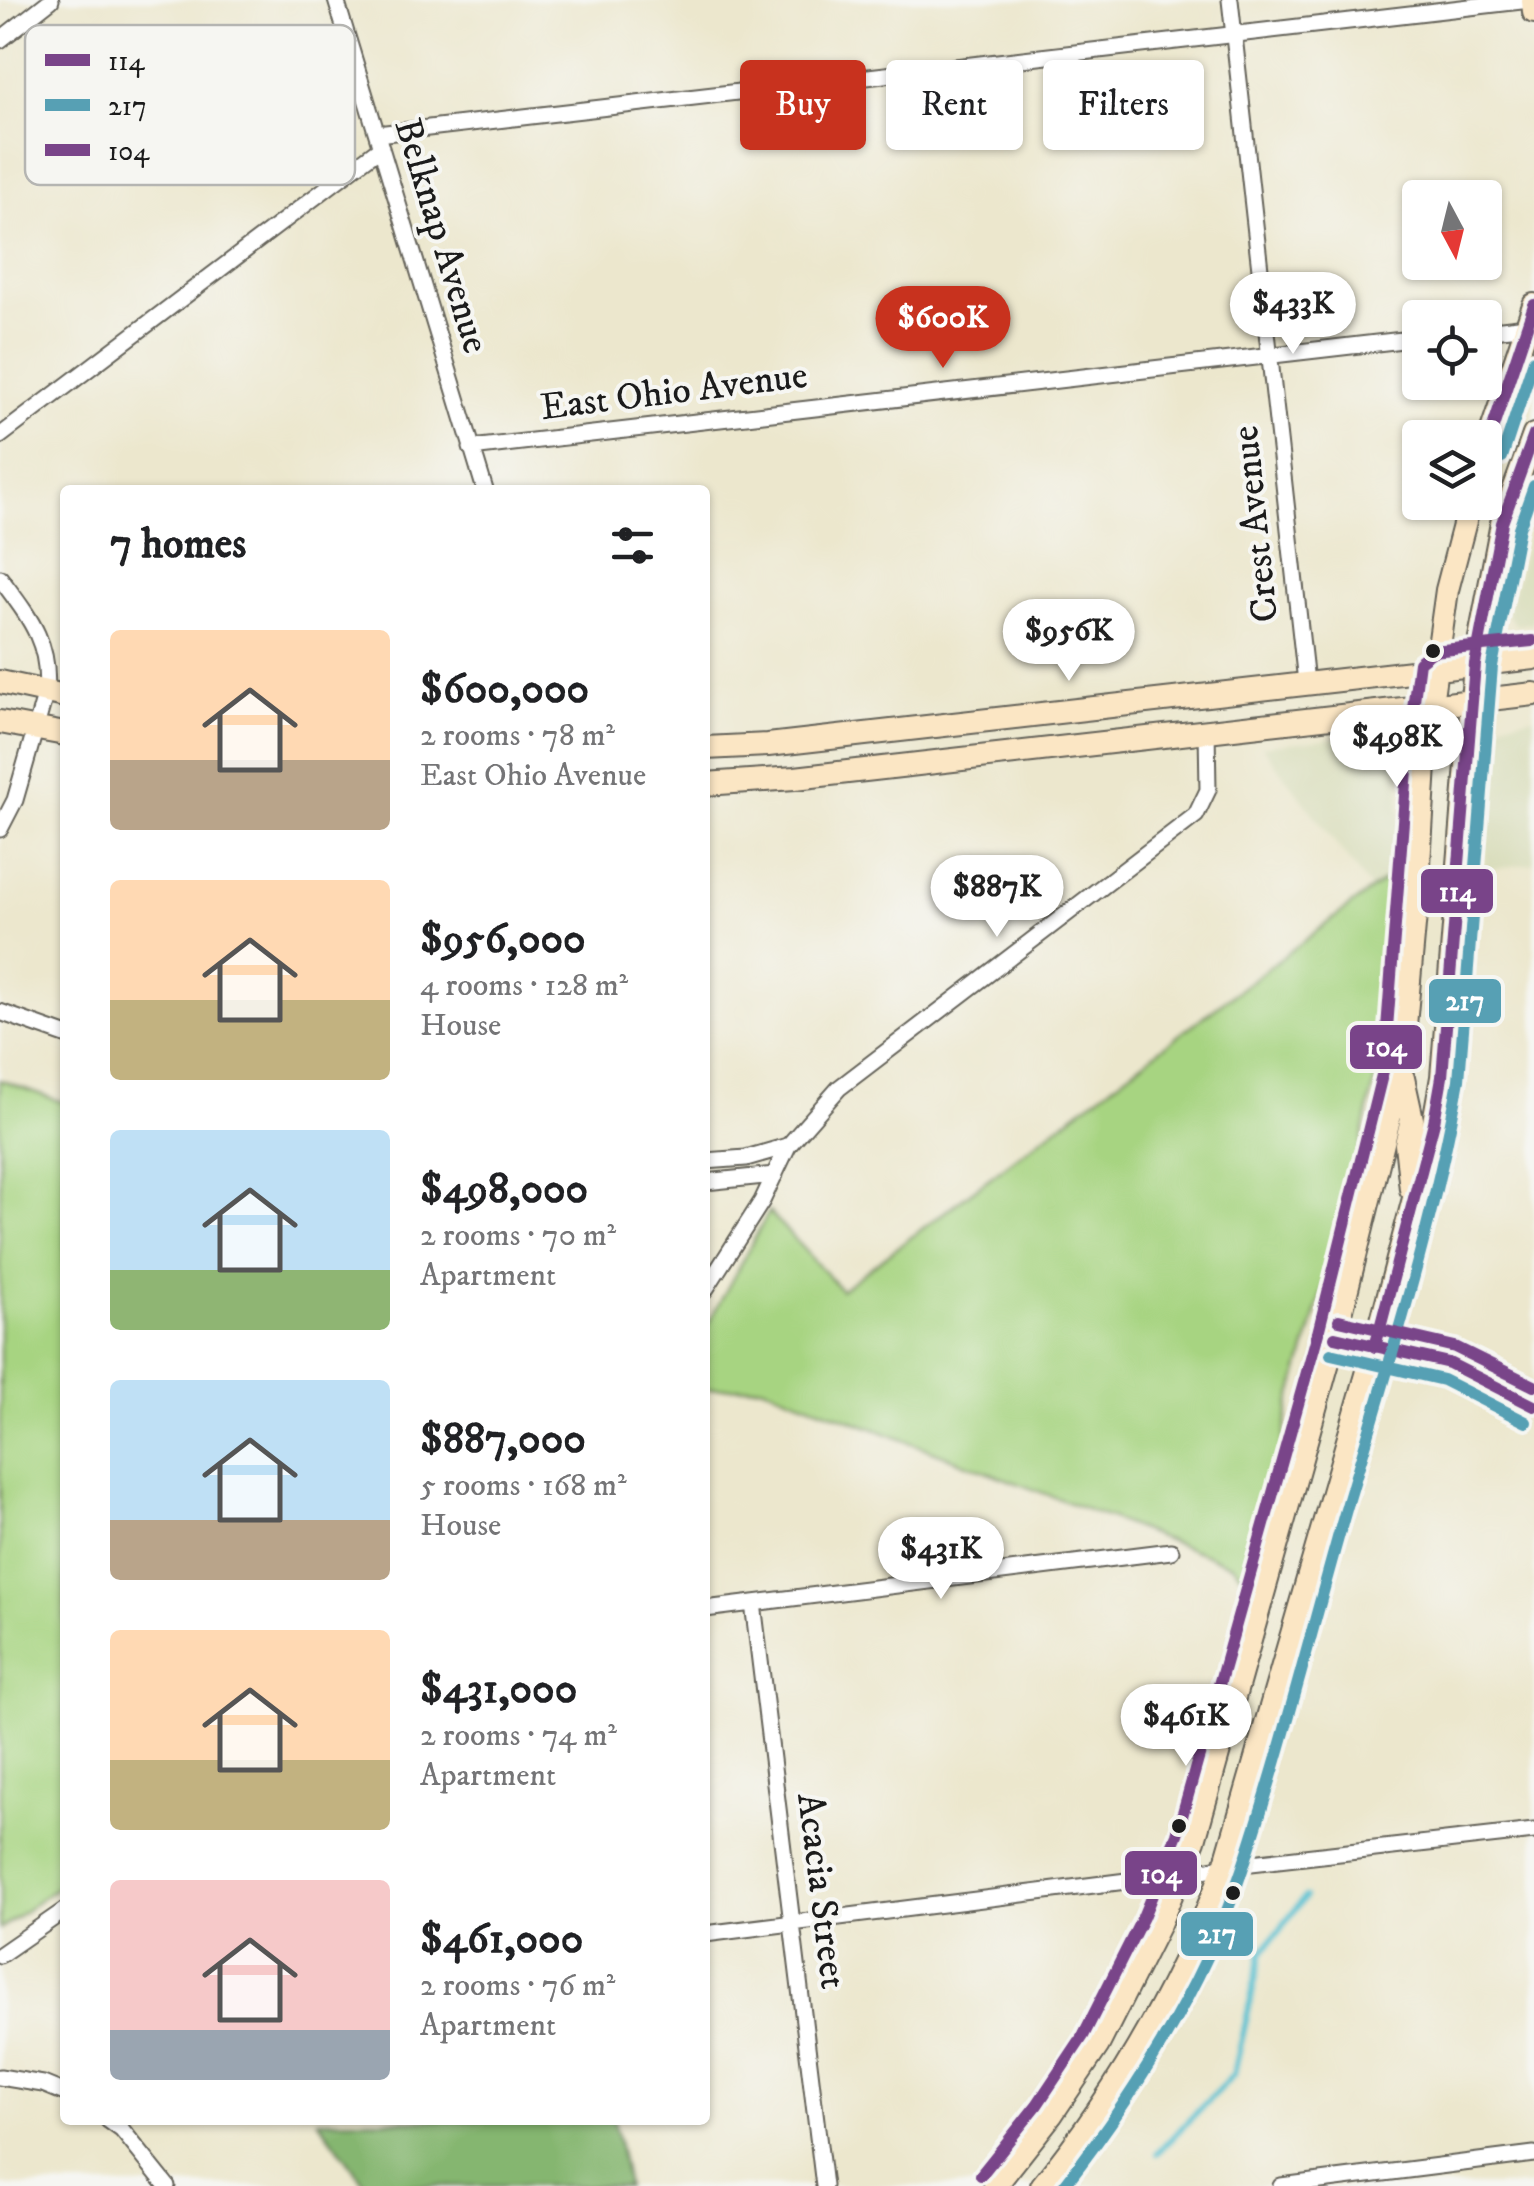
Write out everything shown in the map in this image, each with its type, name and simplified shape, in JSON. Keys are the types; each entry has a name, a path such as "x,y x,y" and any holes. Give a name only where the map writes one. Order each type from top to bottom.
{"main road":[{"path":"1531,0 1534,12"},
{"path":"1495,420 1530,316"},
{"path":"1042,2186 1152,2024 1185,1961 1225,1866 1375,1347 1434,1122 1449,1022 1476,664 1502,524 1534,435"},
{"path":"994,2186 1051,2114 1098,2044 1182,1874 1334,1336 1401,1070 1430,705 1447,590 1465,520"},
{"path":"710,748 768,745 1534,658"},
{"path":"0,682 56,694"},
{"path":"710,784 795,778 1534,694"},
{"path":"1028,715 1034,750"},
{"path":"0,722 60,733"},
{"path":"1407,1017 1449,1022"},
{"path":"1401,1070 1412,1119 1406,1144 1412,1202"},
{"path":"1334,1336 1375,1347"}],"street":[{"path":"0,40 51,0"},
{"name":"Belknap Avenue","path":"336,0 344,25"},
{"name":"Crest Avenue","path":"1230,0 1306,682"},
{"path":"355,160 379,141 1531,0"},
{"name":"Belknap Avenue","path":"355,62 483,485"},
{"path":"0,436 322,185"},
{"path":"1502,325 1530,316"},
{"name":"East Ohio Avenue","path":"471,448 1402,340"},
{"path":"0,578 29,618 45,650 56,694 36,728 15,800 0,829"},
{"path":"710,1283 727,1260 788,1146 839,1088 1196,815 1208,790 1207,730"},
{"path":"0,1012 60,1033"},
{"path":"710,1161 746,1158 788,1146"},
{"path":"710,1182 775,1175"},
{"path":"710,1608 1171,1551"},
{"name":"Acacia Street","path":"752,1604 824,2186"},
{"path":"710,1933 1225,1866 1533,1831 1534,1851"},
{"path":"0,1955 60,1913"},
{"path":"0,2077 60,2091"},
{"path":"115,2125 167,2186"},
{"path":"1281,2186 1534,2154"}],"shaded area":[{"path":"1534,517 1534,623 1516,625 1507,614"},
{"path":"1534,717 1534,863 1484,870 1493,727"},
{"path":"1395,732 1400,736 1399,869 1371,890 1262,746"}],"green space":[{"path":"1399,869 1379,1062 1347,1206 1290,1403 1275,1482 1244,1578 1233,1565 761,1386 710,1389 710,1320 769,1212 841,1290"},
{"path":"0,1080 60,1101 60,1885 0,1929"},
{"path":"322,2125 615,2125 627,2186 366,2186"}],"waterway":[{"path":"1157,2153 1234,2074 1261,1954 1305,1897"}],"transit line":[{"name":"114","path":"1495,420 1534,305"},
{"name":"217","path":"1502,457 1534,360"},
{"name":"114","path":"1375,1347 1434,1122 1442,1077 1475,664 1502,523 1534,435"},
{"name":"217","path":"1064,2186 1166,2036 1226,1912 1270,1782 1408,1298 1459,1080 1492,666 1519,528 1534,486"},
{"name":"104","path":"981,2175 1037,2105 1083,2036 1143,1917 1177,1834 1318,1333 1384,1067 1410,731 1419,662 1433,651 1532,641"},
{"name":"104","path":"1339,1320 1455,1347 1534,1386"},
{"name":"114","path":"1335,1337 1449,1363 1534,1406"},
{"name":"217","path":"1331,1354 1443,1380 1526,1422"}]}
